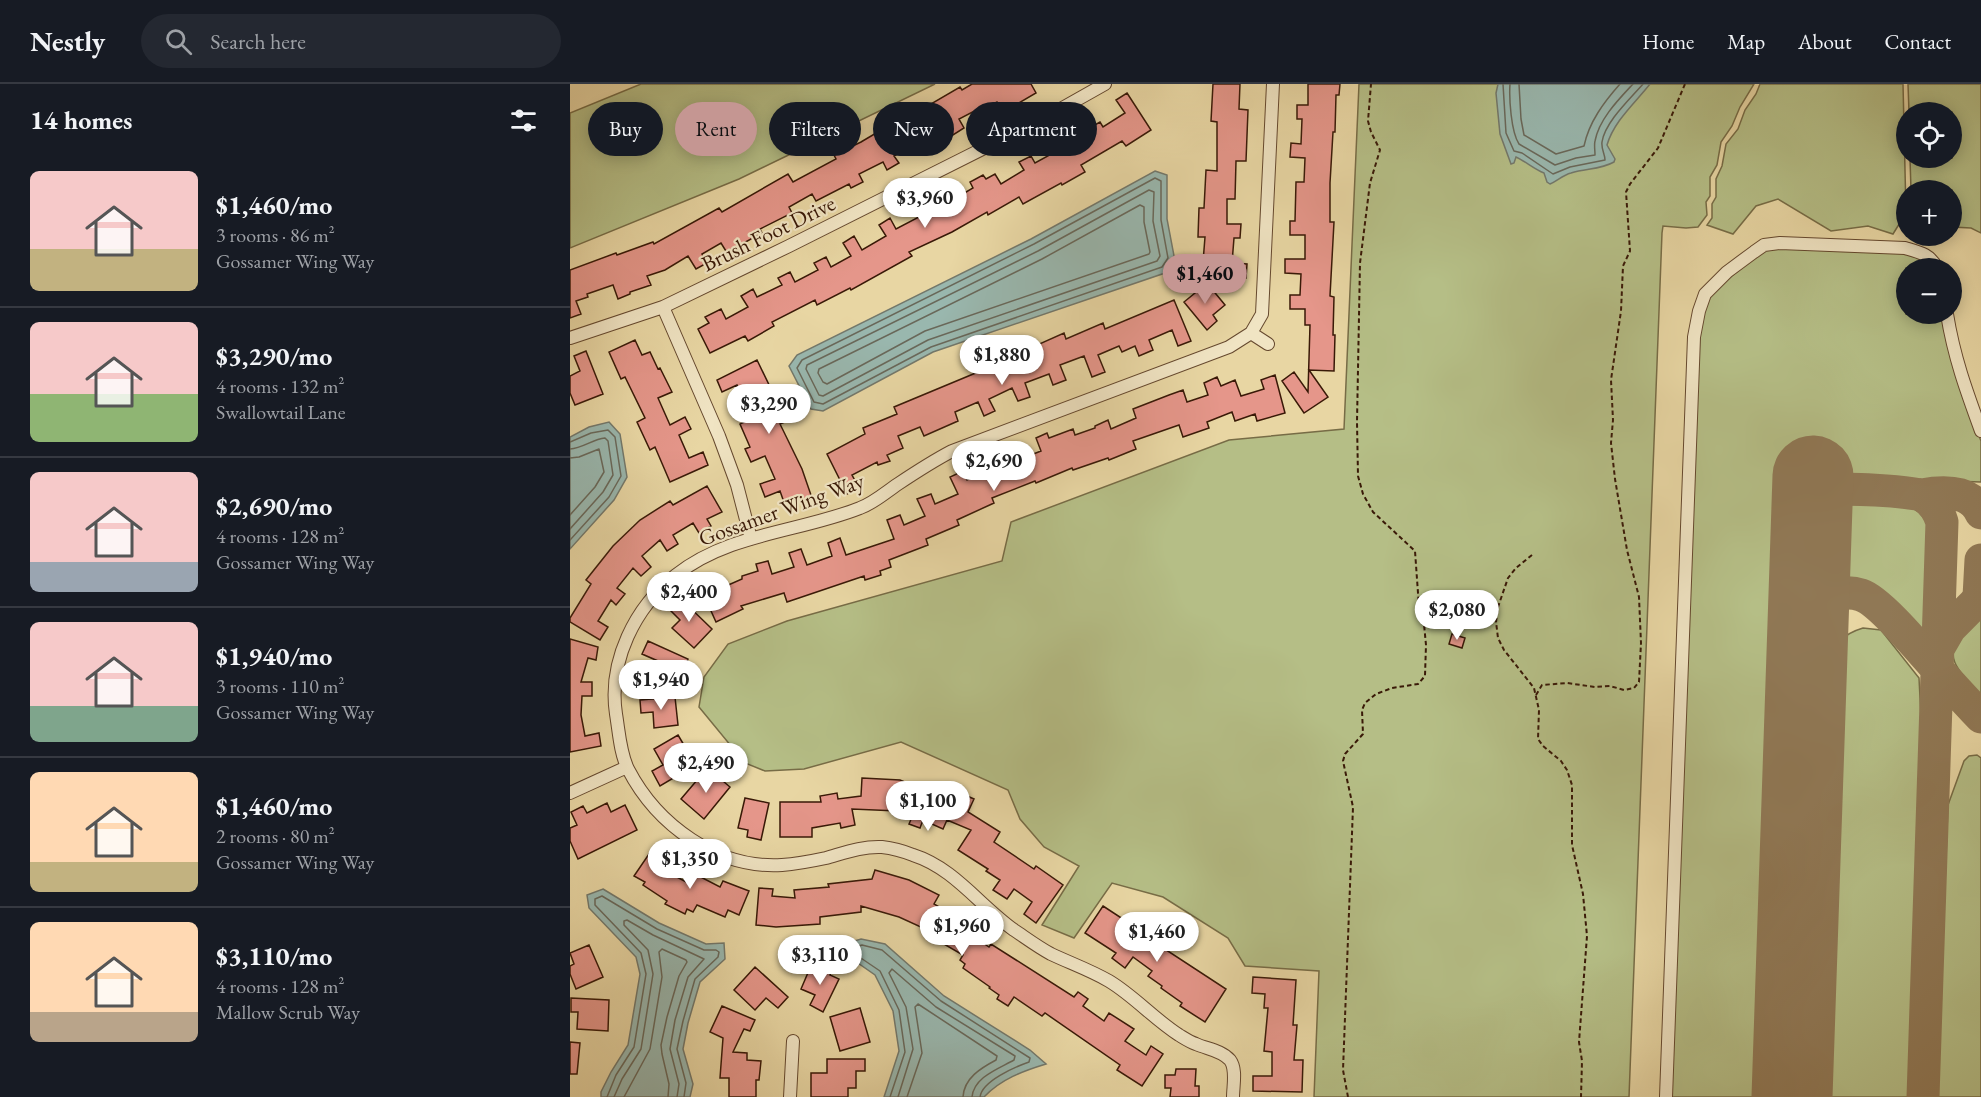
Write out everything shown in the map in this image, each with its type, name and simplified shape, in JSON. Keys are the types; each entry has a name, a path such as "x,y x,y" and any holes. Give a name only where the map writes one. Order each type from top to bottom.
{"street":[{"name":"Brush Foot Drive","path":"570,338 663,307 1040,121 1106,84"},
{"path":"1268,344 1251,333 1262,314 1273,84"},
{"path":"1666,1097 1694,337 1699,311 1705,294 1727,272 1754,252 1772,244 1905,248 1924,253 1930,258"},
{"path":"663,307 734,475 751,539"},
{"path":"1948,324 1959,373 1981,431"},
{"name":"Gossamer Wing Way","path":"1233,1097 1234,1069 1231,1061 1221,1053 1194,1044 1171,1030 1136,999 1108,980 1051,953 1014,930 932,862 881,847 858,848 821,859 780,865 748,862 712,851 684,835 658,813 627,767 615,708 617,667 632,625 648,602 676,575 704,557 751,539 839,516 864,507 952,451 1229,347 1251,333"},
{"path":"570,793 627,767"},
{"path":"790,1097 793,1041"}],"path":[{"path":"1348,1097 1343,1070 1353,807 1344,758 1363,734 1362,710 1365,703 1376,694 1392,688 1418,684 1425,676 1426,665 1425,630 1419,607 1415,550 1373,512 1363,494 1358,476 1360,263 1370,183 1380,150 1368,121 1371,84"},
{"path":"1536,695 1542,685 1553,683 1610,686 1624,690 1634,688 1639,682 1641,643 1639,597 1630,570 1615,479 1611,443 1613,420 1611,380 1623,290 1623,266 1630,251 1626,192 1658,148 1685,84"},
{"path":"1532,555 1508,578 1496,619 1498,638 1504,650 1528,678 1536,695 1539,710 1538,739 1564,765 1572,785 1572,846 1584,900 1587,936 1579,1042 1582,1061 1581,1097"}],"green space":[{"path":"641,84 935,84 898,102 873,102 873,114 861,120 861,102 769,102 769,156 786,156 739,179 570,248 570,113 588,106 588,156 663,156 663,102 597,102"},
{"path":"1359,84 1754,84 1721,142 1717,165 1710,177 1710,196 1706,202 1707,215 1698,227 1663,226 1662,233 1629,1097 1314,1097 1319,971 1245,966 1228,938 1163,897 1112,883 1074,938 1042,925 1079,866 1044,847 1020,819 1008,790 901,742 804,769 765,771 745,763 699,707 704,677 728,644 787,621 1002,561 1011,522 1229,440 1344,429"},
{"path":"1760,84 1903,84 1903,102 1896,102 1896,168 1905,168 1905,180 1896,180 1896,229 1893,234 1868,226 1831,231 1778,199 1756,206 1733,234 1707,225 1712,218 1712,204 1716,197 1716,179 1722,166 1726,144 1738,129 1745,110"},
{"path":"1908,84 1981,84 1981,233 1971,228 1962,228 1962,180 1911,180 1910,168 1962,168 1962,102 1909,102"},
{"path":"1780,245 1918,254 1922,258 1896,258 1896,324 1946,324 1960,386 1981,441 1981,482 1835,477 1835,470 1794,469 1771,1097 1668,1097 1700,311 1710,294 1763,250"},
{"path":"1851,502 1909,506 1919,512 1928,523 1931,544 1926,635 1924,636 1894,603 1873,587 1847,581 1831,584 1834,512 1840,506"},
{"path":"1981,616 1981,697 1961,673 1953,656 1959,639"},
{"path":"1863,628 1881,630 1919,678 1925,797 1915,1063 1911,1097 1811,1097 1827,664 1840,641 1850,633"},
{"path":"1977,755 1981,758 1981,1097 1937,1097 1948,805 1964,761 1969,756"}],"water":[{"path":"1498,84 1650,84 1620,120 1610,136 1607,145 1615,159 1614,162 1568,174 1550,184 1544,173 1516,157 1514,163 1511,164 1500,134 1496,93"},
{"path":"1155,171 1167,175 1167,219 1175,261 1165,273 933,352 823,411 811,409 789,366 797,355 1031,239"},
{"path":"609,422 620,434 627,477 614,500 570,549 570,437 589,427"},
{"path":"603,889 659,923 706,944 724,943 725,959 700,982 688,1023 683,1049 693,1084 690,1097 601,1097 601,1092 611,1072 628,1045 640,974 636,957 589,908 587,895"},
{"path":"861,939 885,944 944,996 1030,1050 1046,1064 1013,1076 984,1097 884,1097 899,1051 893,1011 875,975 835,947"}],"building":[{"path":"972,84 1031,84 1036,93 1020,102 966,102 966,115 959,119 964,128 954,134 954,102 934,102 960,87 962,90"},
{"path":"1213,84 1240,84 1239,109 1248,110 1246,161 1236,161 1235,199 1227,199 1227,224 1241,224 1240,238 1234,238 1232,263 1247,264 1246,278 1202,275 1205,237 1198,237 1199,208 1204,208 1206,170 1217,171 1217,122 1211,121"},
{"path":"1308,84 1340,84 1339,95 1336,95 1330,183 1330,222 1334,222 1330,296 1334,297 1334,371 1309,370 1328,397 1304,413 1282,381 1294,372 1308,392 1310,325 1305,325 1305,309 1290,309 1290,295 1300,295 1301,274 1285,273 1285,259 1305,259 1305,235 1290,235 1290,221 1295,221 1296,182 1304,182 1305,158 1290,157 1291,143 1301,144 1302,119 1297,119 1297,105 1308,105"},
{"path":"1127,93 1151,130 1126,146 1122,141 1097,156 1097,124 1100,122 1103,127 1125,113 1116,100"},
{"path":"873,135 873,156 894,156 899,163 887,170 883,162 859,174 863,182 851,188 849,184 816,201 812,194 789,207 792,213 760,229 762,233 740,245 742,248 729,256 721,243 702,254 707,263 696,269 688,256 665,270 647,276 651,285 618,299 613,285 587,294 588,297 576,301 581,314 570,318 570,270 616,253 617,255 653,242 654,244 719,208 722,212 788,174 793,182 836,159 834,156 861,156 861,142"},
{"path":"1031,156 1035,163 1048,156 1096,156 1081,165 1085,172 1062,185 1061,183 1023,204 1019,197 988,215 987,212 952,232 909,252 912,256 851,290 850,288 817,305 815,300 772,322 774,326 748,341 745,336 710,353 698,329 709,323 705,317 721,309 726,319 748,307 741,296 753,289 757,297 782,285 778,278 790,272 795,282 818,270 814,263 826,257 831,267 851,256 843,243 854,236 862,250 886,236 879,225 890,218 896,229 919,217 915,209 947,193 951,201 973,188 970,182 983,175 986,179 995,174 1001,184 1024,170 1019,162"},
{"path":"1202,277 1225,305 1213,315 1217,321 1207,330 1184,302 1201,288"},
{"path":"1174,300 1191,341 1178,346 1172,330 1149,340 1153,350 1139,356 1135,346 1122,352 1119,346 1098,355 1105,372 1092,377 1084,356 1060,365 1066,380 1053,385 1049,374 1025,383 1030,397 1018,401 1012,388 989,399 995,411 984,416 978,402 955,412 958,421 924,436 920,427 898,436 903,448 887,455 890,461 878,465 877,462 852,475 859,488 847,494 827,454 865,434 863,428 897,414 894,407 1038,347 1037,345 1064,333 1066,339 1103,323 1105,329"},
{"path":"635,340 642,355 650,352 672,392 658,398 670,425 685,417 691,429 679,435 689,458 703,452 708,465 670,482 655,447 650,450 637,422 645,418 625,377 621,379 609,352"},
{"path":"586,351 603,394 575,405 570,393 570,376 580,371 574,356"},
{"path":"757,360 774,395 776,394 787,421 780,424 802,469 812,498 786,508 780,491 765,497 760,484 775,479 765,456 751,462 745,449 750,447 740,424 755,417 747,398 744,400 737,385 722,392 717,380"},
{"path":"1275,375 1285,413 1257,421 1255,414 1235,421 1232,412 1207,422 1209,428 1183,437 1179,425 1133,441 1136,449 1109,460 1108,458 1073,470 1072,468 992,498 994,503 957,520 959,525 926,539 928,545 889,560 891,567 880,571 881,575 865,580 864,576 787,602 784,593 741,606 743,609 716,622 698,582 711,576 717,590 742,579 742,576 758,571 756,564 768,561 772,574 794,567 789,553 801,549 807,565 832,556 828,543 840,538 846,555 894,539 887,520 900,515 904,525 925,516 917,499 931,494 935,504 958,494 950,477 963,471 967,480 990,469 987,461 1000,456 1003,463 1041,451 1036,438 1047,433 1049,438 1073,429 1075,435 1095,428 1108,420 1111,429 1136,418 1133,409 1183,390 1187,402 1208,395 1204,383 1217,377 1221,386 1235,380 1241,396 1264,389 1261,380"},
{"path":"707,486 722,512 707,519 711,526 699,533 693,523 673,535 678,544 667,551 660,540 642,556 651,567 641,576 633,568 617,588 625,594 616,605 611,600 598,621 608,627 600,640 570,622 570,618 591,584 586,580 613,546 640,520 670,501 673,505"},
{"path":"679,597 712,629 694,648 672,628 680,620 668,608"},
{"path":"1452,634 1465,638 1462,648 1449,644"},
{"path":"570,639 598,647 596,660 588,658 581,682 592,682 592,696 582,696 581,715 585,736 599,733 601,746 570,752"},
{"path":"648,641 688,659 676,685 652,674 658,661 642,654"},
{"path":"675,697 678,725 654,728 653,712 641,713 640,700"},
{"path":"678,735 691,757 687,759 692,767 660,786 652,771 663,765 654,749"},
{"path":"710,770 730,787 704,819 681,799 698,779 700,782"},
{"path":"862,778 900,780 941,797 946,787 974,799 968,812 1000,832 994,842 1034,869 1036,866 1063,885 1036,923 1024,914 1032,902 1014,889 1007,899 993,890 1000,880 986,871 988,869 958,850 971,830 947,820 943,829 923,820 920,828 909,824 912,817 898,811 852,809 855,825 841,828 840,823 812,828 812,837 780,837 780,802 821,802 820,796 837,793 838,799 861,796"},
{"path":"745,798 769,803 761,840 747,837 748,830 738,828"},
{"path":"607,803 611,812 625,805 637,830 578,859 570,841 570,828 577,825 571,812 583,806 587,813"},
{"path":"649,854 674,870 671,874 690,884 695,874 720,887 723,881 749,891 739,915 728,910 725,917 697,905 693,912 687,909 685,914 665,904 667,901 643,885 645,882 634,876"},
{"path":"875,870 909,880 939,895 934,904 971,926 967,932 989,947 991,944 1074,997 1078,992 1088,999 1083,1006 1104,1021 1109,1013 1134,1029 1125,1041 1146,1055 1151,1046 1163,1054 1142,1086 1117,1070 1120,1065 1045,1013 1042,1016 1014,997 1008,1006 997,999 999,995 963,968 965,964 960,960 963,955 930,936 932,932 899,917 861,906 861,912 820,917 820,924 776,927 756,925 759,888 773,889 772,896 795,898 794,890 829,887 828,884 872,879"},
{"path":"1103,906 1141,931 1143,927 1157,937 1154,942 1226,989 1205,1022 1180,1006 1182,1003 1148,976 1152,971 1133,957 1125,968 1112,958 1116,953 1085,933"},
{"path":"589,945 603,977 576,989 570,974 570,966 574,964 570,953"},
{"path":"817,964 832,971 830,975 839,979 823,1012 810,1005 815,995 801,989 810,968 815,970"},
{"path":"755,967 788,997 778,1008 766,998 755,1010 734,990"},
{"path":"1253,977 1296,980 1293,1025 1297,1025 1294,1060 1303,1060 1302,1092 1253,1091 1253,1076 1272,1076 1272,1052 1264,1051 1268,1008 1264,1008 1265,994 1252,993"},
{"path":"571,998 609,1000 608,1031 577,1029 578,1012 571,1012"},
{"path":"722,1006 755,1020 750,1031 744,1029 733,1052 747,1053 747,1060 761,1061 759,1080 756,1080 756,1097 729,1097 729,1078 720,1078 723,1038 710,1032"},
{"path":"860,1008 870,1042 840,1051 830,1017"},
{"path":"570,1042 580,1043 577,1074 570,1074"},
{"path":"827,1059 865,1059 865,1071 856,1071 856,1088 848,1088 848,1097 811,1097 811,1073 827,1073"},
{"path":"1176,1069 1196,1069 1195,1086 1199,1086 1199,1097 1170,1097 1171,1088 1165,1088 1165,1075 1175,1075"}],"taxiway":[{"path":"1811,508 1821,494 1832,490 1917,494 1927,498 1942,522 1923,1097"},
{"path":"1922,495 1948,493 1964,496 1971,500 1981,513"},
{"path":"1939,647 1950,628 1979,597 1981,560"},
{"path":"1807,620 1818,607 1837,595 1852,593 1869,599 1900,628 1981,717"}],"runway":[{"path":"1792,1097 1813,476"}]}
